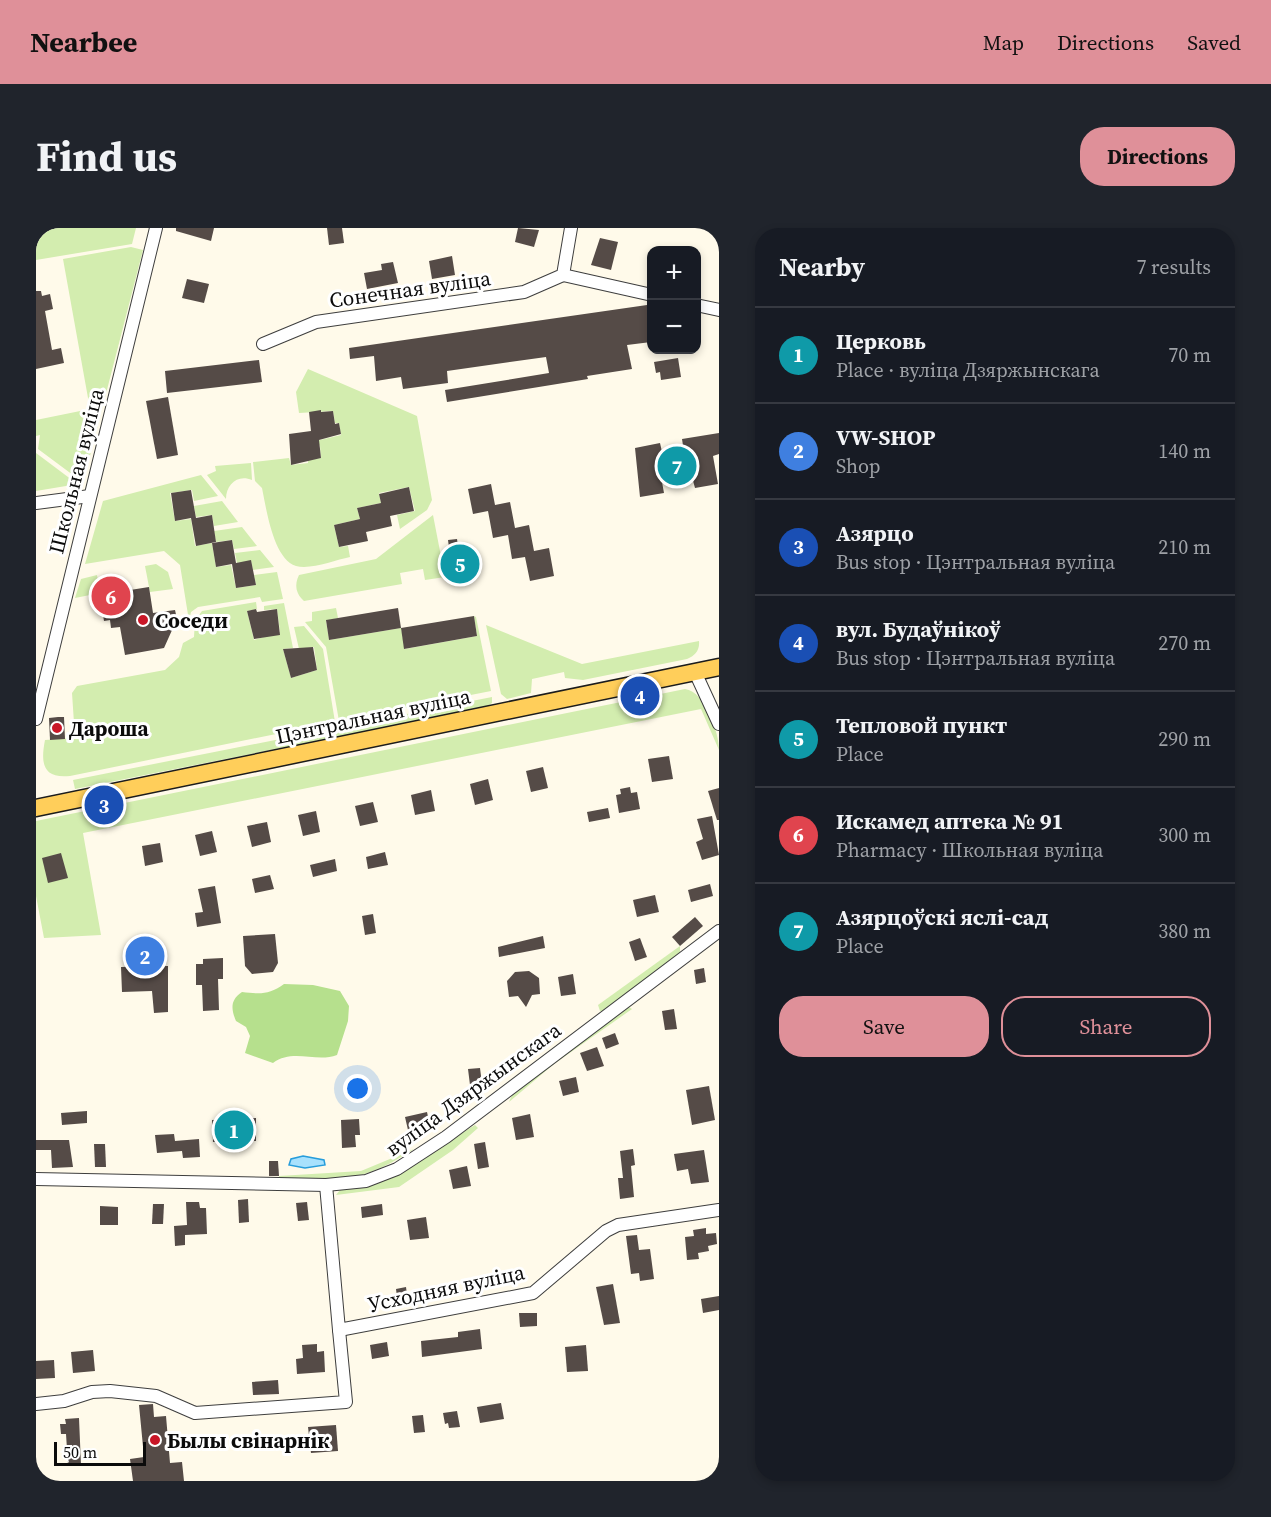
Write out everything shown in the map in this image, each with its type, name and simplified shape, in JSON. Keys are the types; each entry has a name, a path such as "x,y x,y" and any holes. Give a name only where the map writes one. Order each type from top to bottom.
{"main road":[{"name":"Цэнтральная вуліца","path":"36,808 719,668"}],"street":[{"name":"Школьная вуліца","path":"36,719 156,228"},
{"path":"572,228 563,275 647,294"},
{"name":"Сонечная вуліца","path":"263,344 315,322 524,292 563,275"},
{"path":"701,306 719,310"},
{"path":"36,503 90,496"},
{"path":"696,672 719,724"},
{"name":"вуліца Дзяржынскага","path":"36,1179 326,1185 350,1184 381,1176 426,1150 719,932"},
{"name":"Усходняя вуліца","path":"326,1185 339,1330 533,1293 606,1231 618,1225 719,1210"},
{"path":"36,1404 64,1401 92,1392 110,1390 156,1396 195,1413 346,1402 339,1330"}],"green space":[{"path":"36,228 136,228 132,244 36,260"},
{"path":"131,247 143,250 84,479 77,478 38,449 40,435 36,436 36,420 90,409 63,259"},
{"path":"308,369 417,416 432,500 427,510 400,529 397,515 415,511 409,487 379,493 381,503 357,508 360,519 334,525 339,547 348,546 350,557 316,566 302,567 288,561 276,543 268,519 262,488 255,481 253,462 289,458 291,465 308,463 308,460 321,458 320,446 316,441 341,435 339,423 335,423 333,411 299,413 296,392"},
{"path":"36,453 72,480 72,485 36,491"},
{"path":"251,463 252,480 238,479 228,489 226,499 207,475 216,471 215,466"},
{"path":"201,475 218,496 194,501 192,490 170,493 175,521 191,519 195,546 212,543 216,567 231,565 236,588 256,585 254,575 277,572 283,599 262,602 260,597 198,607 191,612 189,621 180,565 164,551 85,564 103,501"},
{"path":"222,501 238,522 214,526 212,515 196,517 194,506"},
{"path":"433,515 445,577 425,580 423,569 400,573 402,584 304,601 299,595 296,586 299,575 376,559"},
{"path":"242,527 257,546 234,549 232,540 216,542 214,531"},
{"path":"260,550 274,567 253,570 251,561 237,563 235,553"},
{"path":"156,564 168,572 173,589 150,592 145,566"},
{"path":"97,575 100,593 75,598 81,579"},
{"path":"256,602 257,609 247,611 254,640 280,632 277,609 264,610 264,606 284,603 293,648 283,649 291,678 317,670 314,647 299,649 294,627 304,626 323,649 335,722 70,776 53,775 48,771 43,755 45,740 75,738 72,693 77,686 165,670 179,657 183,643 194,637 195,620 202,611"},
{"path":"336,608 338,618 326,621 329,640 401,628 405,649 477,636 474,616 476,617 491,691 339,721 326,647 305,622 312,621 312,612"},
{"path":"486,625 582,664 699,641 699,647 687,659 583,680 565,678 564,672 532,679 531,693 507,699 501,694"},
{"path":"685,689 699,697 705,705 714,724 719,750 701,709 83,833 101,935 44,938 36,896 36,821"},
{"path":"492,697 492,703 486,707 75,789 73,780"},
{"path":"680,946 680,954 604,1012 600,1011 598,1005"},
{"path":"284,984 313,985 340,991 349,1006 348,1021 337,1055 321,1058 288,1057 273,1063 245,1053 250,1036 246,1027 236,1021 233,1013 235,998 242,992 264,993"},
{"path":"627,1006 632,1009 554,1064 509,1102 513,1093"},
{"path":"475,1125 478,1128 453,1150 399,1187 336,1195 340,1190 388,1179"},
{"path":"414,1149 364,1174 335,1179 279,1180 279,1176 361,1171"}],"water":[{"path":"303,1156 324,1160 325,1165 305,1168 289,1165 291,1159"}],"building":[{"path":"176,228 214,228 211,241 176,231"},
{"path":"327,228 342,228 344,243 329,245"},
{"path":"518,228 539,230 534,247 515,242"},
{"path":"600,238 618,242 611,270 591,265"},
{"path":"452,256 455,275 432,279 429,261"},
{"path":"393,262 398,283 367,289 364,273 382,270 381,264"},
{"path":"187,279 209,284 204,303 182,298"},
{"path":"36,291 41,291 42,296 50,294 53,309 45,311 52,350 61,348 64,363 36,369"},
{"path":"647,305 647,342 627,345 632,369 587,376 588,379 447,402 445,390 549,373 546,357 447,371 448,383 403,389 401,377 376,381 374,356 350,359 349,348"},
{"path":"678,358 681,377 661,380 660,372 656,373 654,362"},
{"path":"259,360 262,382 167,393 165,371"},
{"path":"168,397 178,455 157,459 146,401"},
{"path":"321,410 321,412 333,411 335,424 339,423 341,434 319,440 321,458 291,465 289,434 311,431 309,412"},
{"path":"719,433 719,454 713,456 718,484 695,488 692,477 662,482 664,493 640,497 635,448 660,443 663,456 684,452 682,439"},
{"path":"491,484 495,505 510,502 515,528 529,525 534,551 549,548 554,576 530,581 525,557 512,559 508,535 493,538 488,511 473,514 468,489"},
{"path":"409,487 414,511 390,516 392,526 366,532 368,541 339,547 334,525 360,519 357,508 381,503 379,494"},
{"path":"191,490 196,518 212,515 216,542 196,546 191,518 175,521 171,493"},
{"path":"457,539 459,553 467,551 471,574 453,577 448,540"},
{"path":"232,540 236,563 251,560 256,585 236,588 232,564 216,567 212,543"},
{"name":"Соседи","path":"149,587 153,613 175,610 177,619 164,648 125,655 120,627 111,628 110,620 104,621 101,603 107,602 105,594"},
{"path":"398,608 401,628 329,640 326,620"},
{"path":"256,609 257,612 277,609 280,635 254,639 247,611"},
{"path":"474,616 477,636 404,649 401,628"},
{"path":"313,647 317,670 291,678 283,649"},
{"path":"64,717 65,739 50,740 49,718"},
{"path":"669,756 673,779 652,782 648,759"},
{"path":"543,767 548,788 531,792 526,771"},
{"path":"488,779 493,800 475,805 470,784"},
{"path":"630,787 631,793 637,792 640,809 619,813 616,795 621,794 620,789"},
{"path":"719,788 719,820 717,820 708,791"},
{"path":"431,790 435,811 415,815 411,795"},
{"path":"373,802 378,822 360,826 355,806"},
{"path":"608,808 610,818 589,822 587,812"},
{"path":"316,811 320,832 303,836 298,815"},
{"path":"712,816 719,855 702,860 696,842 703,839 697,819"},
{"path":"267,822 271,842 252,847 247,826"},
{"path":"212,831 217,852 200,856 195,835"},
{"path":"160,843 163,862 145,866 142,846"},
{"path":"385,852 388,865 368,869 366,857"},
{"path":"61,853 68,878 48,883 42,858"},
{"path":"335,859 337,871 313,877 310,865"},
{"path":"270,875 274,889 255,893 252,879"},
{"path":"710,884 713,896 691,902 688,890"},
{"path":"215,886 221,923 197,927 195,913 203,912 198,889"},
{"path":"655,895 659,912 637,917 633,900"},
{"path":"373,914 376,933 365,935 362,916"},
{"path":"695,917 703,926 680,946 672,937"},
{"path":"275,934 278,963 273,972 252,974 245,966 243,936"},
{"path":"543,936 545,948 499,957 498,947"},
{"path":"640,938 647,957 635,961 629,942"},
{"path":"223,958 223,979 218,979 219,1010 203,1011 202,985 196,985 196,964 203,964 203,959"},
{"path":"168,966 168,1012 154,1013 152,991 122,992 121,967"},
{"path":"704,968 706,982 696,984 694,970"},
{"path":"529,971 539,978 540,994 532,995 526,1007 518,996 509,997 507,981 515,972"},
{"path":"573,974 576,994 561,996 558,977"},
{"path":"674,1009 677,1029 665,1030 662,1011"},
{"path":"615,1033 619,1044 606,1049 602,1038"},
{"path":"597,1047 604,1066 587,1071 580,1053"},
{"path":"480,1068 482,1084 470,1085 468,1069"},
{"path":"576,1077 579,1092 563,1096 559,1081"},
{"path":"709,1086 715,1120 692,1125 686,1090"},
{"path":"87,1111 87,1123 62,1125 61,1113"},
{"path":"427,1112 431,1131 415,1135 414,1129 408,1130 405,1117"},
{"path":"530,1114 534,1137 516,1140 512,1118"},
{"path":"256,1118 256,1141 213,1142 212,1120"},
{"path":"359,1119 360,1135 355,1135 356,1147 342,1148 341,1120"},
{"path":"174,1134 175,1141 199,1139 200,1157 183,1158 182,1151 157,1153 155,1135"},
{"path":"36,1140 69,1140 73,1167 52,1168 51,1150 36,1150"},
{"path":"485,1142 489,1167 478,1169 474,1144"},
{"path":"94,1144 105,1144 106,1167 95,1167"},
{"path":"633,1149 635,1165 631,1166 634,1197 620,1199 618,1178 623,1178 620,1151"},
{"path":"704,1150 709,1182 691,1184 688,1169 677,1171 674,1154"},
{"path":"269,1161 278,1161 279,1176 269,1176"},
{"path":"467,1166 471,1186 453,1189 449,1170"},
{"path":"248,1199 249,1222 239,1223 238,1200"},
{"path":"186,1202 199,1202 200,1208 206,1208 207,1234 185,1235 185,1245 175,1246 174,1226 187,1225"},
{"path":"307,1202 309,1220 298,1221 296,1203"},
{"path":"153,1204 164,1204 163,1224 152,1224"},
{"path":"382,1204 383,1215 362,1218 361,1207"},
{"path":"100,1206 118,1207 118,1225 100,1225"},
{"path":"426,1217 429,1238 410,1240 407,1220"},
{"path":"706,1228 706,1234 716,1233 717,1244 708,1246 709,1251 698,1253 699,1259 687,1260 685,1237 694,1236 693,1230"},
{"path":"637,1235 639,1250 650,1249 654,1279 640,1281 639,1273 631,1274 626,1236"},
{"path":"613,1284 620,1323 604,1325 596,1287"},
{"path":"406,1287 408,1303 398,1304 396,1289"},
{"path":"719,1296 719,1310 703,1313 701,1299"},
{"path":"519,1313 537,1313 537,1326 520,1327"},
{"path":"480,1329 482,1349 422,1357 421,1341 458,1337 458,1332"},
{"path":"387,1342 389,1356 372,1359 370,1345"},
{"path":"317,1344 317,1352 324,1351 325,1372 297,1374 296,1359 303,1358 302,1345"},
{"path":"586,1345 588,1371 567,1372 565,1347"},
{"path":"93,1350 95,1371 73,1373 71,1352"},
{"path":"54,1360 55,1378 36,1379 36,1361"},
{"path":"278,1380 279,1394 253,1395 252,1382"},
{"path":"501,1403 504,1419 480,1423 477,1407"},
{"name":"Былы свінарнік","path":"153,1404 154,1417 166,1416 170,1463 182,1462 184,1481 133,1481 130,1459 144,1457 139,1405"},
{"path":"457,1411 460,1427 449,1428 448,1423 445,1424 443,1413"},
{"path":"423,1415 425,1432 414,1433 412,1416"},
{"path":"79,1418 81,1465 68,1465 66,1434 61,1434 60,1424 66,1424 65,1419"},
{"path":"336,1425 338,1451 311,1453 308,1427"}],"place":[{"name":"Азярцоўскі яслі-сад","path":"677,466"},
{"name":"Тепловой пункт","path":"460,564"},
{"name":"Искамед аптека № 91","path":"111,596"},
{"name":"Соседи","path":"143,620"},
{"name":"вул. Будаўнікоў","path":"640,696"},
{"name":"Дароша","path":"57,728"},
{"name":"Азярцо","path":"104,805"},
{"name":"VW-SHOP","path":"145,956"},
{"name":"Церковь","path":"234,1130"},
{"name":"Былы свінарнік","path":"155,1440"}]}
